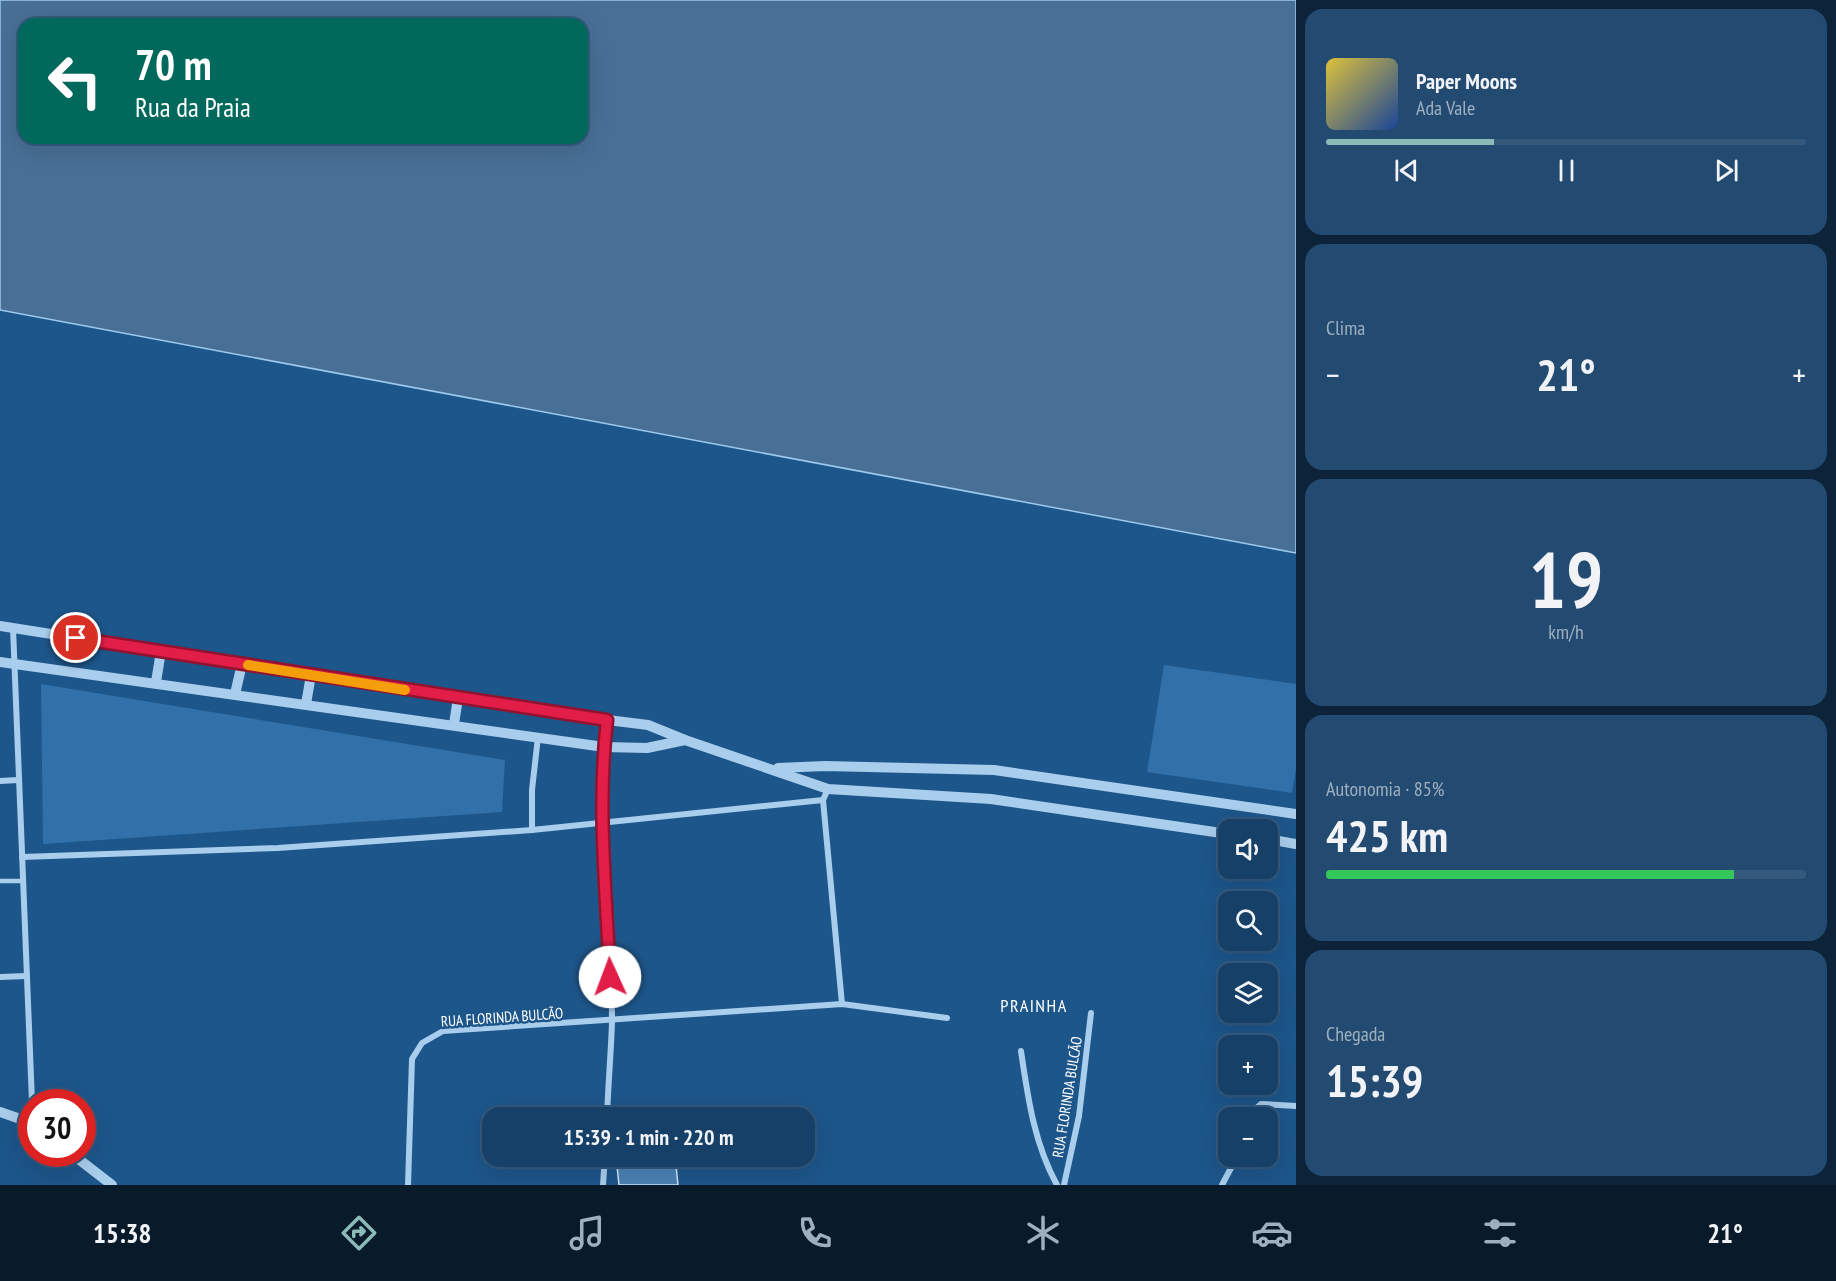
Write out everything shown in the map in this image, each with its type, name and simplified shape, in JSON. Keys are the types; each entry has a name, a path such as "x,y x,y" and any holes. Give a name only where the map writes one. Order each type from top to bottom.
{"street":[{"path":"0,626 458,698 648,725 684,740 773,768 828,789 991,799 1218,833"},
{"path":"13,628 31,1089"},
{"path":"156,682 161,651"},
{"path":"0,662 156,682 604,747 647,748 684,740"},
{"path":"235,694 242,664"},
{"path":"306,704 311,675"},
{"path":"454,724 458,698"},
{"path":"607,720 604,747 604,821 612,1022 608,1107"},
{"path":"532,830 532,790 538,737"},
{"path":"773,768 825,766 994,770 1296,814"},
{"path":"0,781 18,780"},
{"path":"828,789 823,800 842,1004"},
{"path":"22,857 278,848 532,830 823,800"},
{"path":"1278,841 1296,844"},
{"path":"0,977 26,976"},
{"name":"RUA FLORINDA BULCÃO","path":"408,1185 412,1059 422,1043 433,1034 454,1030 612,1022 842,1004 946,1018"},
{"name":"RUA FLORINDA BULCÃO","path":"1064,1185 1080,1106 1091,1013"},
{"path":"1021,1051 1031,1116 1046,1164 1058,1185"},
{"path":"1258,1107 1261,1104 1296,1106"},
{"path":"0,1106 0,1112 18,1118"},
{"path":"89,1167 112,1185"},
{"path":"603,1185 604,1167"},
{"path":"1222,1185 1231,1167"}],"lane":[{"path":"0,881 23,881"}],"shaded area":[{"path":"0,0 1296,0 1296,553 0,310"},
{"path":"1164,665 1296,684 1296,769 1292,793 1147,772"},
{"path":"41,684 505,760 502,812 43,844"}],"building":[{"path":"617,1167 676,1167 678,1185 619,1185"}],"slow traffic":[{"path":"248,665 405,690"}],"district":[{"name":"PRAINHA","path":"1034,1005"}],"route":[{"path":"76,638 607,720 604,747 604,821 610,977"}]}
